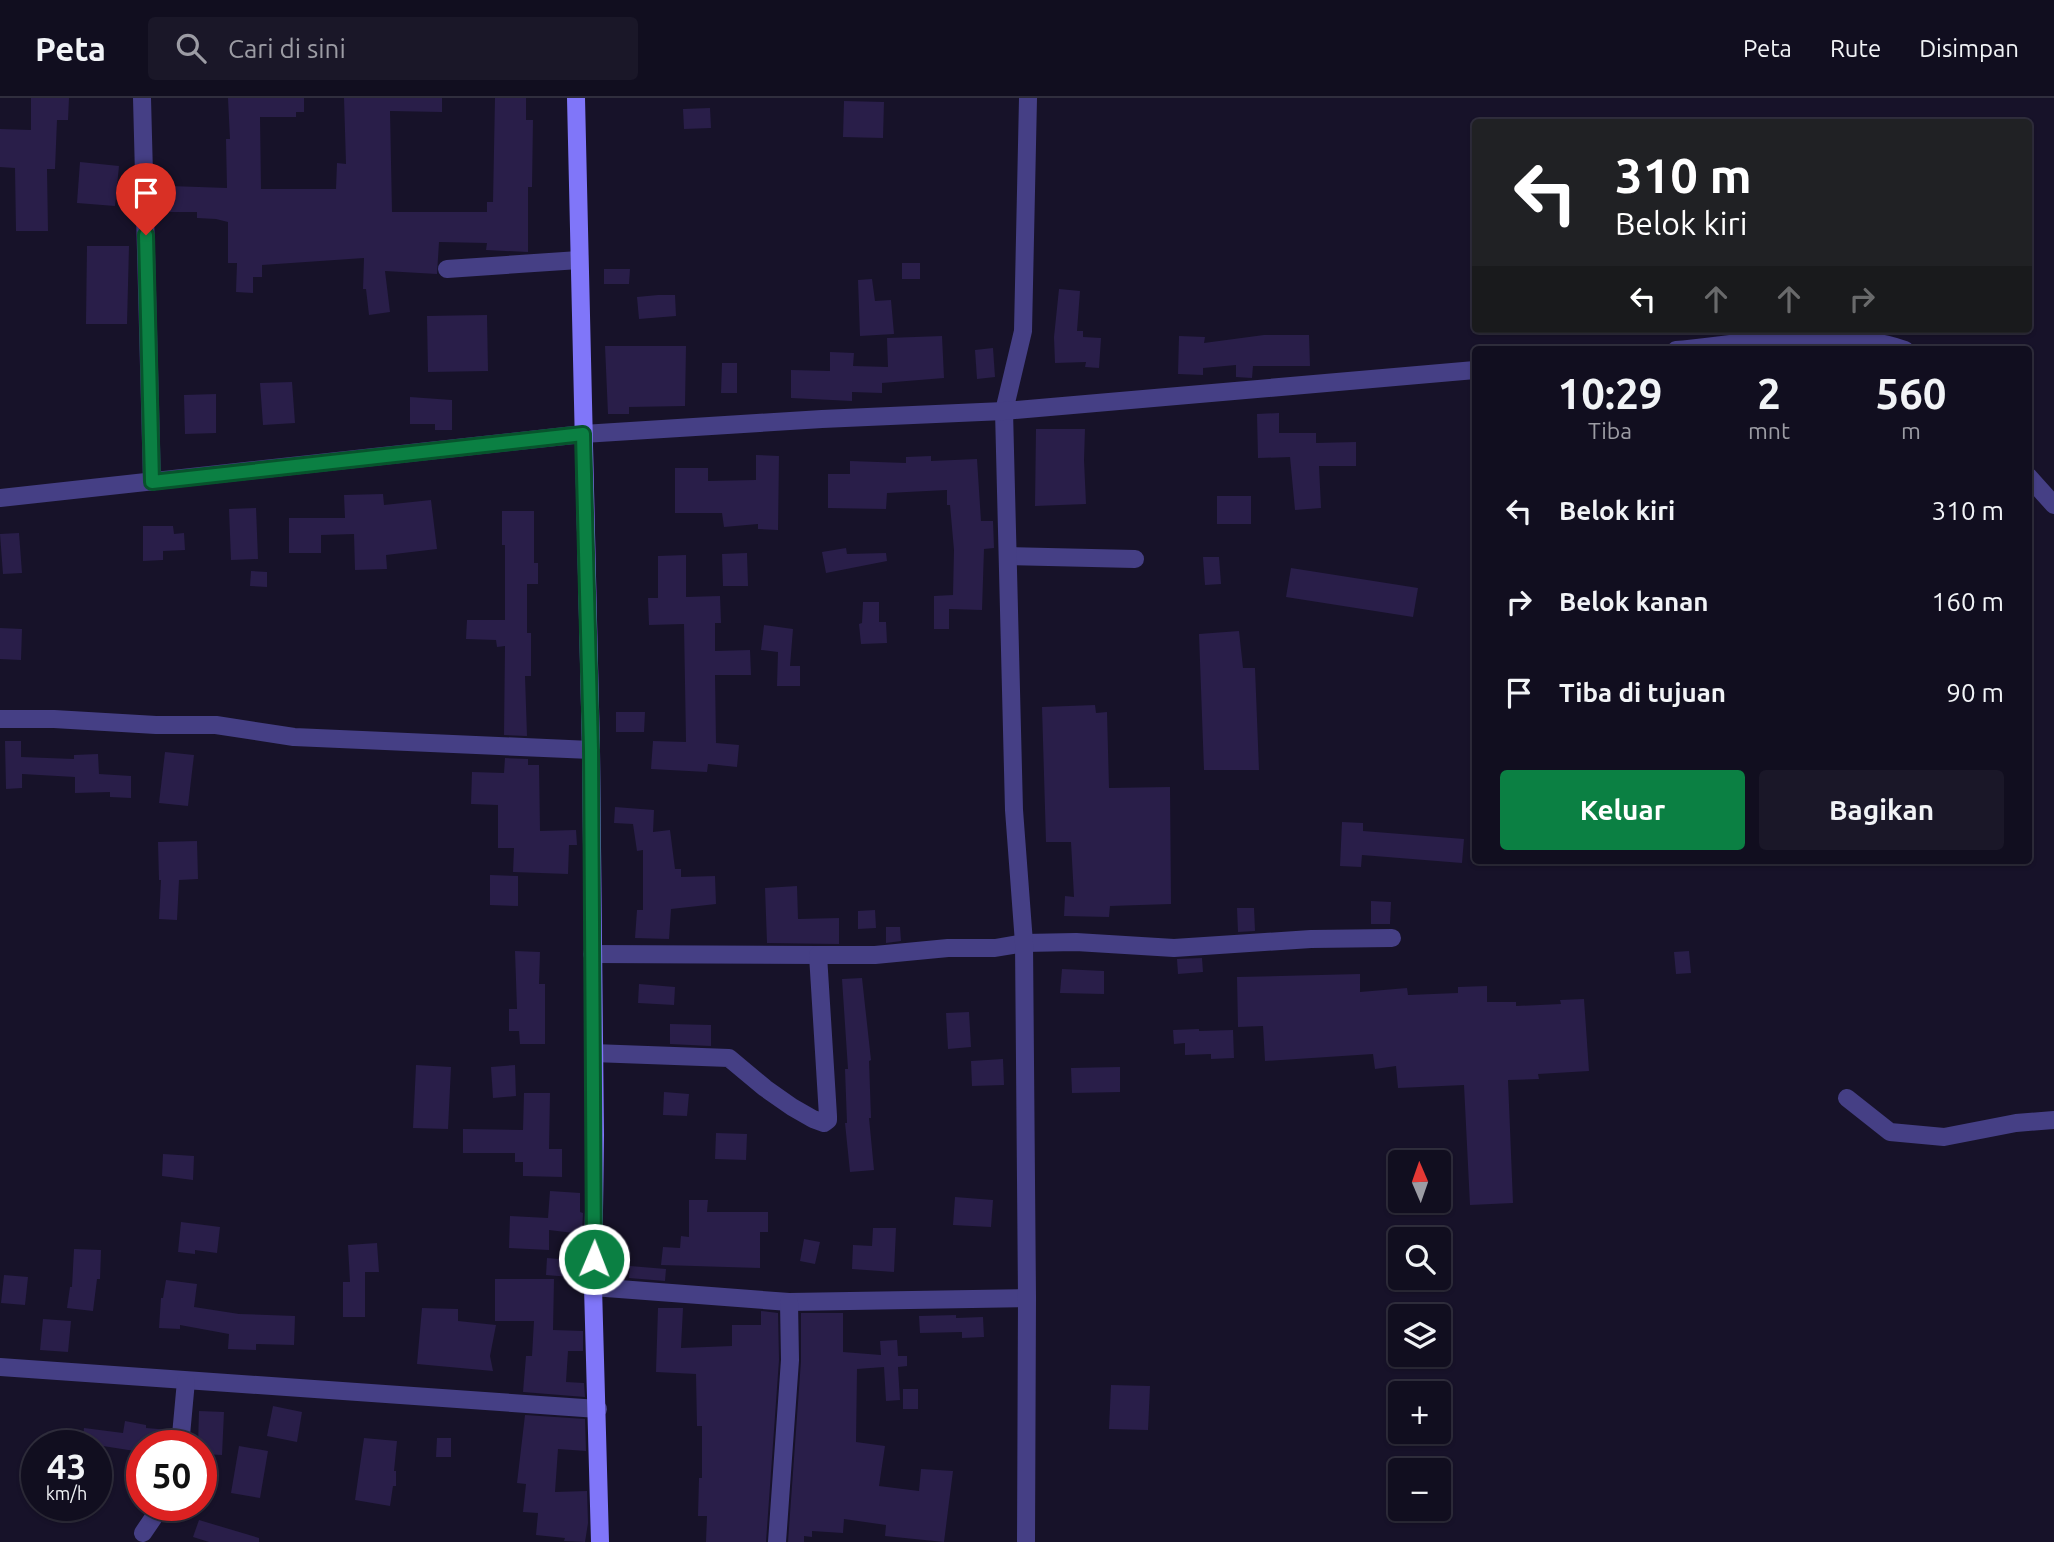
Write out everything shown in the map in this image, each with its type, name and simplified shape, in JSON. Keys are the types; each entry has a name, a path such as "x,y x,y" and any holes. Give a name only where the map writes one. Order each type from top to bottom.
{"main road":[{"path":"576,98 591,750 593,1287 600,1542"}],"street":[{"path":"142,98 152,482"},
{"path":"1026,1542 1024,943 1014,810 1004,411 1023,331 1028,98"},
{"path":"447,269 579,260"},
{"path":"1717,346 1790,339 1860,338 1890,346"},
{"path":"0,498 583,434 1004,411 1472,370"},
{"path":"2032,480 2054,505"},
{"path":"1009,556 1135,559"},
{"path":"0,719 216,725 294,737 591,750"},
{"path":"592,954 875,955 948,948 995,948 1024,943 1076,942 1174,948 1311,939 1392,938"},
{"path":"593,1053 729,1058 792,1107 824,1123 828,1120 818,954"},
{"path":"1847,1098 1890,1132 1944,1137 2016,1123 2054,1120"},
{"path":"593,1287 789,1302 1027,1298"},
{"path":"777,1542 790,1360 789,1302"},
{"path":"0,1367 598,1409"},
{"path":"181,1430 186,1381"},
{"path":"143,1533 151,1521"}],"building":[{"path":"31,98 69,98 68,120 57,120 55,169 47,169 48,231 16,231 15,168 0,167 0,129 31,130"},
{"path":"228,98 304,98 304,112 296,112 296,117 260,117 261,189 336,189 337,163 346,164 344,98 442,98 442,112 390,111 392,212 487,212 487,202 493,202 495,98 526,98 526,120 533,120 532,187 528,187 528,252 486,250 487,243 439,242 437,274 385,271 390,312 369,315 366,289 363,289 364,258 262,265 262,277 253,277 253,293 236,292 237,263 228,263 228,222 197,218 197,212 170,212 170,186 227,188 226,139 230,139"},
{"path":"844,101 884,102 883,138 843,137"},
{"path":"710,108 711,128 684,129 683,109"},
{"path":"80,162 119,166 115,206 77,203"},
{"path":"87,246 129,246 127,324 86,324"},
{"path":"902,263 920,263 920,279 902,279"},
{"path":"604,269 630,269 629,284 604,284"},
{"path":"872,279 875,301 891,300 894,334 860,336 858,280"},
{"path":"1059,289 1080,291 1077,331 1083,331 1083,337 1101,338 1099,368 1085,367 1086,362 1055,363 1054,337"},
{"path":"675,295 676,316 639,319 637,297"},
{"path":"487,315 488,371 428,372 427,316"},
{"path":"1264,335 1309,335 1310,366 1253,366 1252,378 1236,377 1236,365 1203,368 1203,375 1178,374 1179,336 1205,337 1204,343"},
{"path":"942,336 944,378 882,383 882,393 852,392 852,401 791,398 791,370 830,371 830,352 854,353 853,366 888,367 887,338"},
{"path":"605,346 686,346 685,406 629,407 629,414 608,414"},
{"path":"993,348 995,377 977,379 975,350"},
{"path":"722,363 737,363 737,393 721,393"},
{"path":"292,382 295,423 263,425 260,383"},
{"path":"216,394 216,433 185,434 184,395"},
{"path":"410,397 452,400 452,430 435,430 435,424 410,424"},
{"path":"1279,413 1279,433 1316,433 1316,443 1356,442 1356,466 1319,466 1321,508 1295,510 1290,457 1258,458 1257,414"},
{"path":"1036,429 1085,429 1086,504 1035,506"},
{"path":"756,455 779,456 778,530 758,529 758,524 724,527 722,513 675,513 675,468 708,468 708,481 756,480"},
{"path":"931,456 931,461 977,459 981,521 993,521 994,548 984,549 982,610 949,609 949,629 934,629 934,596 953,595 954,550 947,490 887,493 886,509 828,508 828,474 850,474 850,461 906,463 906,457"},
{"path":"383,494 384,505 431,500 437,549 386,555 387,569 355,570 354,534 321,535 321,553 289,553 289,518 345,518 344,495"},
{"path":"1217,496 1251,496 1251,524 1217,524"},
{"path":"256,508 258,559 231,560 229,509"},
{"path":"502,511 534,511 534,563 538,563 538,584 527,584 527,633 531,633 531,676 525,676 527,736 504,735 505,646 497,647 496,640 466,639 467,620 505,620"},
{"path":"143,526 173,526 174,534 184,533 185,550 163,551 163,560 143,561"},
{"path":"19,533 22,573 3,574 0,534"},
{"path":"846,548 847,554 886,553 887,561 826,573 822,552"},
{"path":"747,553 748,586 723,586 722,554"},
{"path":"686,555 686,597 720,596 721,623 715,623 715,651 750,650 751,675 715,675 716,743 739,745 737,767 708,764 707,772 651,769 653,741 686,742 684,624 649,625 648,598 658,598 658,556"},
{"path":"1203,557 1219,557 1221,584 1205,585"},
{"path":"1291,568 1418,588 1413,617 1286,597"},
{"path":"251,571 267,572 267,587 250,586"},
{"path":"863,602 879,602 879,622 886,622 887,643 861,644 859,624 862,623"},
{"path":"764,625 793,629 790,666 800,666 800,686 777,686 778,652 761,650"},
{"path":"0,628 22,629 21,660 0,659"},
{"path":"1239,631 1243,668 1255,668 1259,770 1204,770 1199,634"},
{"path":"1095,705 1096,713 1107,712 1109,788 1170,787 1171,904 1110,906 1109,917 1064,916 1065,896 1074,897 1071,842 1046,842 1042,707"},
{"path":"616,712 645,712 644,732 616,732"},
{"path":"5,741 21,741 21,757 74,759 74,755 98,754 99,774 131,776 131,798 110,797 110,792 75,793 75,777 22,774 22,788 6,789"},
{"path":"165,752 194,755 188,806 159,803"},
{"path":"505,758 528,759 528,765 539,765 540,831 576,830 577,845 569,845 568,874 513,872 514,848 498,848 498,805 471,804 472,772 504,773"},
{"path":"615,807 654,810 653,832 670,830 675,869 681,869 681,877 715,876 716,904 671,909 669,939 635,938 637,910 643,910 643,850 637,851 633,824 614,823"},
{"path":"1342,822 1363,823 1363,831 1464,839 1462,863 1362,855 1361,867 1340,866"},
{"path":"197,841 198,879 179,880 177,920 159,919 161,880 158,842"},
{"path":"490,875 518,876 518,906 490,905"},
{"path":"797,886 798,919 839,918 839,944 767,943 765,888"},
{"path":"1371,901 1391,902 1390,924 1371,924"},
{"path":"1237,908 1254,908 1255,931 1238,932"},
{"path":"875,910 876,928 858,929 858,911"},
{"path":"886,927 900,927 901,941 886,943"},
{"path":"515,951 540,952 539,984 545,984 545,1044 520,1044 519,1031 509,1031 509,1009 517,1009"},
{"path":"1689,951 1691,973 1676,974 1674,952"},
{"path":"1202,958 1203,972 1178,974 1177,959"},
{"path":"1062,969 1104,971 1104,994 1060,993"},
{"path":"1360,974 1360,992 1407,988 1408,995 1458,993 1458,987 1487,986 1487,1002 1516,1002 1516,1006 1561,1004 1560,1000 1584,999 1589,1071 1538,1074 1539,1079 1508,1080 1513,1203 1470,1205 1464,1085 1398,1088 1396,1066 1375,1069 1373,1054 1265,1061 1263,1026 1238,1027 1237,977"},
{"path":"862,978 871,1060 869,1118 874,1170 850,1172 845,1123 845,1069 848,1069 842,979"},
{"path":"639,984 675,987 674,1005 638,1003"},
{"path":"969,1012 971,1047 948,1049 946,1013"},
{"path":"670,1024 711,1025 711,1046 670,1044"},
{"path":"1173,1030 1233,1030 1234,1058 1211,1059 1211,1054 1185,1055 1185,1043 1174,1044"},
{"path":"1003,1059 1004,1085 972,1086 971,1061"},
{"path":"416,1065 451,1067 448,1129 413,1128"},
{"path":"515,1065 516,1096 493,1098 491,1067"},
{"path":"1120,1067 1120,1092 1072,1093 1071,1068"},
{"path":"664,1092 689,1094 687,1116 663,1115"},
{"path":"524,1093 550,1093 549,1149 562,1149 562,1177 523,1176 523,1162 515,1162 515,1153 463,1153 463,1129 523,1130"},
{"path":"716,1133 747,1134 746,1160 715,1159"},
{"path":"163,1154 194,1156 193,1180 162,1176"},
{"path":"550,1191 580,1193 582,1234 549,1230 549,1250 509,1248 510,1216 548,1218"},
{"path":"955,1197 993,1200 991,1227 953,1225"},
{"path":"689,1200 708,1200 707,1212 768,1212 768,1232 760,1232 760,1268 661,1265 663,1247 680,1248 681,1236 689,1237"},
{"path":"181,1222 220,1227 217,1253 195,1250 195,1254 178,1252"},
{"path":"873,1228 896,1228 894,1272 852,1269 853,1245 872,1246"},
{"path":"804,1239 820,1242 815,1264 800,1261"},
{"path":"377,1243 379,1272 365,1272 365,1317 343,1317 343,1282 350,1282 348,1245"},
{"path":"74,1249 101,1250 100,1279 97,1279 93,1311 67,1308 72,1287"},
{"path":"547,1258 582,1261 582,1278 546,1275"},
{"path":"630,1266 666,1269 665,1281 629,1278"},
{"path":"4,1275 28,1277 25,1305 1,1303"},
{"path":"495,1279 554,1279 553,1330 583,1331 583,1351 568,1351 566,1382 584,1383 585,1397 523,1392 526,1356 532,1356 534,1321 495,1321"},
{"path":"166,1280 197,1284 194,1307 239,1314 295,1316 294,1345 256,1344 256,1350 228,1349 229,1334 180,1325 180,1329 159,1328 161,1298"},
{"path":"422,1308 458,1309 458,1321 496,1325 490,1356 493,1371 417,1364"},
{"path":"658,1308 683,1308 681,1348 732,1346 732,1325 761,1325 761,1311 778,1313 779,1360 766,1542 706,1542 707,1516 698,1516 699,1478 702,1478 702,1426 697,1426 696,1374 656,1372"},
{"path":"801,1313 843,1313 843,1352 881,1355 880,1341 897,1340 898,1356 907,1356 907,1366 898,1367 900,1400 886,1401 884,1367 857,1369 856,1442 885,1446 879,1486 919,1491 921,1469 953,1471 944,1542 885,1536 886,1525 844,1519 843,1533 812,1531 812,1537 804,1536 804,1542 788,1542 801,1361"},
{"path":"956,1315 956,1318 983,1317 984,1337 962,1338 962,1332 920,1333 919,1316"},
{"path":"43,1319 71,1321 68,1352 40,1350"},
{"path":"1111,1385 1150,1386 1148,1430 1109,1429"},
{"path":"903,1389 918,1389 918,1409 903,1409"},
{"path":"273,1406 302,1412 297,1442 267,1436"},
{"path":"199,1411 224,1412 222,1455 217,1455 217,1430 198,1430"},
{"path":"525,1415 585,1419 586,1451 558,1449 555,1492 587,1491 588,1523 585,1542 536,1535 538,1513 523,1512 526,1484 517,1483"},
{"path":"125,1421 146,1425 146,1428 170,1430 126,1430 126,1450 112,1447 112,1432 123,1433"},
{"path":"364,1438 397,1441 394,1471 396,1486 393,1486 390,1506 355,1500"},
{"path":"437,1438 451,1438 451,1457 436,1457"},
{"path":"239,1446 268,1451 260,1498 231,1493"},
{"path":"199,1521 202,1521 259,1538 259,1542 209,1542 193,1537"}],"route":[{"path":"146,235 152,482 583,434 591,750 594,1259"}]}
